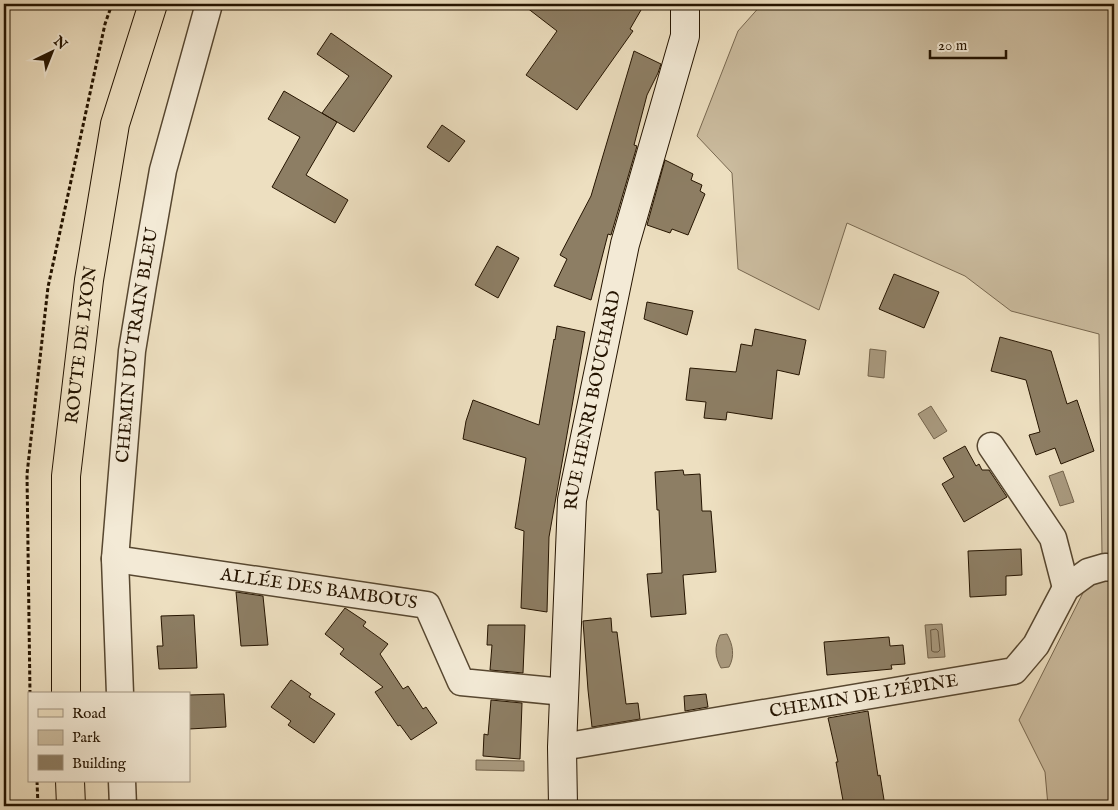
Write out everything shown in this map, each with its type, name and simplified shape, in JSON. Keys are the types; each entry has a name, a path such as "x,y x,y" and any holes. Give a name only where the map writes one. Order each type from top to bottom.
{"main road":[{"name":"ROUTE DE LYON","path":"66,692 66,476 89,280 115,124 153,4"},
{"path":"70,782 71,806"}],"street":[{"name":"CHEMIN DU TRAIN BLEU","path":"120,692 115,559 132,352 163,170 209,4"},
{"name":"RUE HENRI BOUCHARD","path":"563,806 562,747 572,500 625,244 685,36 685,4"},
{"path":"991,446 1053,538 1066,588"},
{"name":"ALLÉE DES BAMBOUS","path":"115,559 427,605 461,682 564,692"},
{"name":"CHEMIN DE L'ÉPINE","path":"562,747 1014,671 1036,645 1066,588 1088,572 1110,568"},
{"path":"122,782 123,806"}],"path":[{"path":"30,692 27,474 48,286 104,24 112,4"},
{"path":"37,782 38,806"}],"green space":[{"path":"762,4 1114,4 1114,806 1048,806 1045,772 1019,720 1102,555 1099,334 1011,311 965,276 847,223 819,310 738,269 732,173 697,136 738,31"}],"water":[{"path":"870,349 886,351 884,378 868,376"},
{"path":"931,406 947,431 934,439 918,414"},
{"path":"1063,471 1074,502 1060,506 1049,476"},
{"path":"942,624 945,657 928,658 925,625"},
{"path":"727,634 731,642 733,655 729,667 721,668 716,656 716,648 720,635"},
{"path":"476,760 524,761 524,771 476,770"}],"building":[{"path":"522,4 627,4 641,10 630,29 633,31 577,110 526,75 557,31"},
{"path":"331,33 392,76 354,132 322,113 349,76 317,54"},
{"path":"634,51 661,64 647,95 634,145 637,146 611,235 608,234 591,300 554,286 567,259 560,255 591,196"},
{"path":"284,91 337,122 306,175 348,200 335,223 272,187 300,137 268,119"},
{"path":"442,125 465,141 449,162 427,147"},
{"path":"665,160 693,174 691,180 702,185 700,191 705,194 688,235 672,229 670,233 647,225"},
{"path":"497,246 519,258 498,298 475,285"},
{"path":"894,274 939,292 924,328 879,309"},
{"path":"647,302 693,311 687,335 644,319"},
{"path":"557,326 585,332 549,537 547,612 521,608 524,531 515,528 526,458 463,439 466,421 473,400 539,425"},
{"path":"755,329 806,340 799,375 777,370 772,419 727,412 726,420 704,418 706,402 686,400 690,368 736,372 741,344 752,346"},
{"path":"1000,337 1051,351 1067,404 1077,400 1094,451 1061,464 1055,448 1036,455 1029,435 1040,432 1026,380 991,371"},
{"path":"965,446 976,466 979,464 982,470 989,470 1007,497 964,522 942,484 954,477 943,458"},
{"path":"683,470 684,475 700,474 702,511 711,511 716,572 683,575 686,614 651,617 647,574 662,573 655,472"},
{"path":"1021,549 1022,575 1006,576 1006,595 970,597 968,551"},
{"path":"236,592 263,596 268,645 241,646"},
{"path":"345,608 366,622 363,626 388,644 380,654 403,689 408,686 423,709 426,707 437,723 411,740 400,725 398,726 375,692 383,687 340,654 344,649 325,634"},
{"path":"194,615 197,668 159,669 157,646 163,646 161,616"},
{"path":"611,618 612,632 617,632 626,704 638,703 640,719 592,727 583,621"},
{"path":"488,625 525,625 523,673 490,670 492,645 487,645"},
{"path":"889,637 890,646 903,645 905,664 891,665 892,669 827,675 824,642"},
{"path":"291,680 311,694 309,697 335,714 314,743 288,725 291,721 271,707"},
{"path":"224,694 226,727 190,729 190,695"},
{"path":"706,694 708,707 685,711 684,696"},
{"path":"491,700 522,703 520,759 483,756 484,734 488,735"},
{"path":"868,711 878,776 880,775 885,806 844,806 836,762 838,762 828,718"}]}
